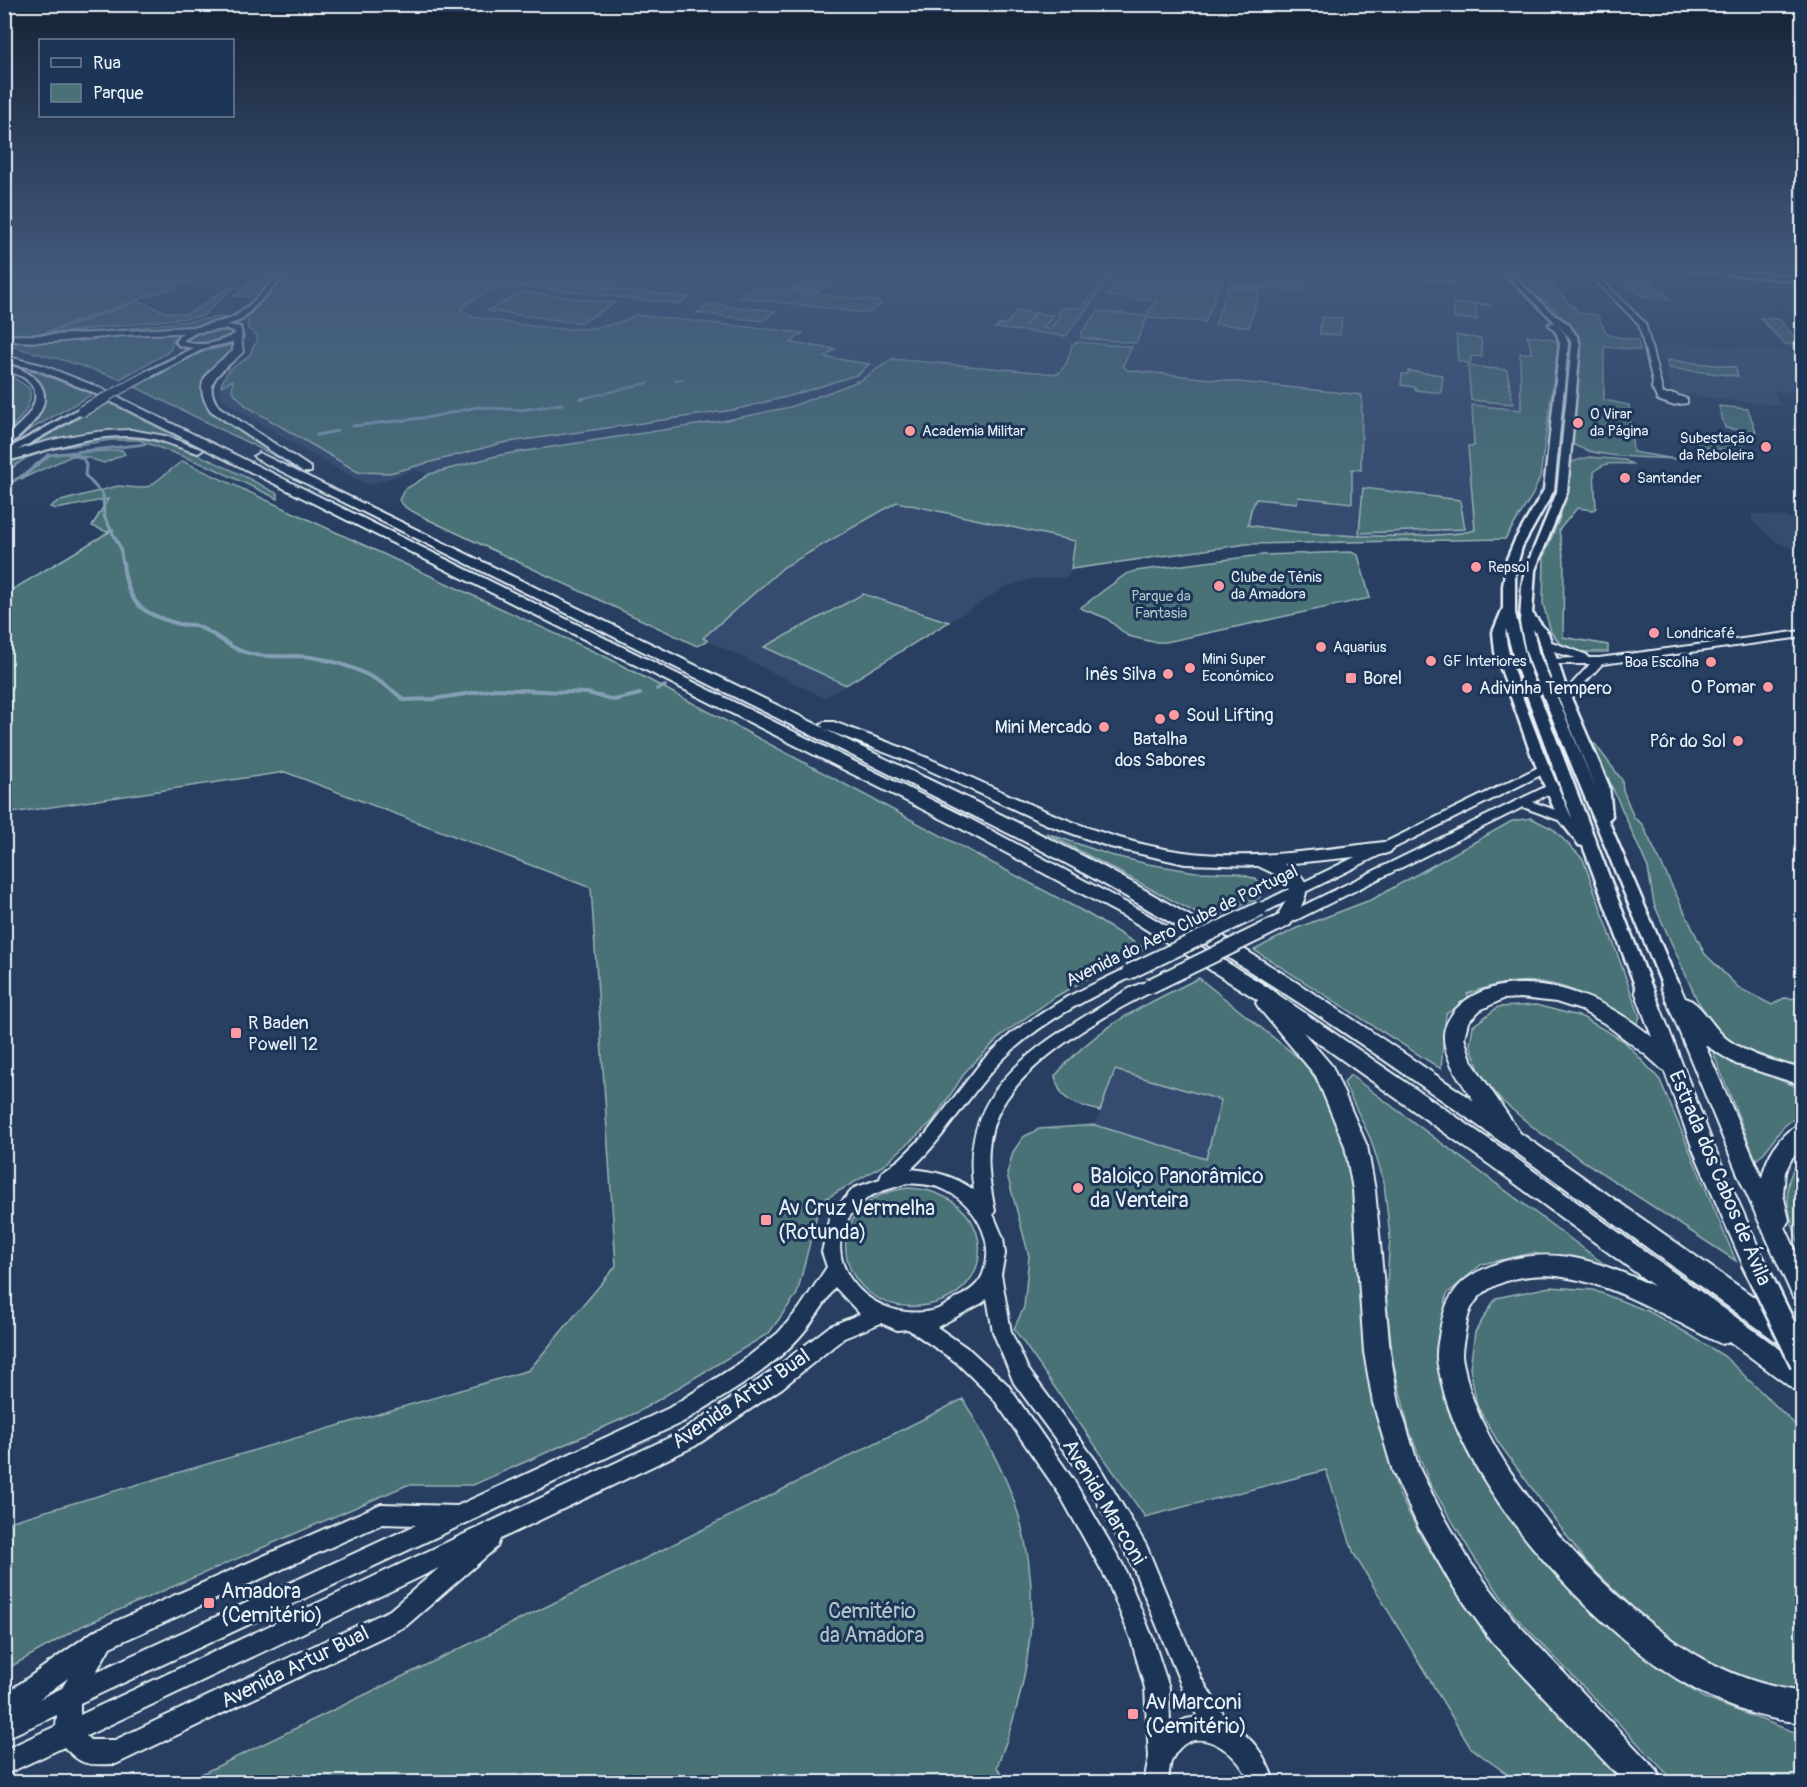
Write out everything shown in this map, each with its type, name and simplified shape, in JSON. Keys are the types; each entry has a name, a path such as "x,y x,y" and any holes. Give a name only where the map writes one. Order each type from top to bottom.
{"highway":[{"path":"6,351 53,363 105,381 131,393"},
{"path":"237,351 207,384 205,393 207,401 215,409 304,467 331,492"},
{"path":"4,359 39,367 96,390 259,470 964,824 1137,916 1254,988 1498,1158 1803,1380"},
{"path":"4,366 31,378 40,393 38,410 23,429 4,443"},
{"path":"4,457 59,442 128,434 164,439 259,470"},
{"path":"247,450 1088,866 1155,904 1291,988 1517,1143 1803,1346"},
{"path":"743,694 901,752 1075,831 1137,849 1205,859 1259,861 1384,848"},
{"path":"1259,861 1287,872 1294,878 1299,890 1298,897 1283,921"},
{"path":"1671,987 1712,1038 1732,1054 1753,1063 1803,1077"},
{"name":"Estrada dos Cabos de Ávila","path":"1671,987 1750,1177 1803,1287"},
{"path":"1254,988 1324,1072 1356,1146 1364,1190 1377,1352 1386,1403 1407,1472 1428,1516 1461,1572 1503,1631 1646,1782"},
{"name":"Estrada dos Cabos de Ávila","path":"1645,991 1702,1146 1752,1260 1803,1363"},
{"path":"1517,1143 1465,1067 1453,1036 1467,1008 1479,1000 1497,993 1543,992 1588,1005 1634,1033 1673,1067"},
{"path":"1803,1133 1790,1144 1776,1162 1772,1181 1774,1209 1803,1287"},
{"path":"1765,1352 1628,1286 1564,1266 1541,1264 1514,1268 1474,1283 1461,1300 1450,1328 1448,1355 1456,1392 1474,1434 1498,1478 1553,1550 1619,1616 1651,1642 1735,1691 1786,1707 1803,1707"}],"main road":[{"path":"146,373 174,351"},
{"path":"4,448 146,373 192,351"},
{"path":"1563,351 1549,490 1543,505 1517,547 1508,584 1509,608 1521,661 1560,765 1559,783 1565,818 1594,855"},
{"path":"1576,351 1562,492 1530,570 1525,611 1536,661 1588,770"},
{"path":"4,457 78,410"},
{"path":"1552,443 1567,450"},
{"path":"1509,608 1499,632 1504,660 1543,764 1559,783 1594,855 1645,991"},
{"path":"1525,611 1542,633 1607,832 1671,987"},
{"path":"1504,660 1551,662"},
{"path":"1543,764 1588,770"},
{"path":"1559,783 1588,770"}],"street":[{"path":"1649,351 1657,382 1663,390 1684,401 1671,403 1660,398 1656,388 1657,382"},
{"path":"1551,662 1599,661 1803,634"},
{"path":"1545,642 1562,651 1599,661"},
{"path":"1565,698 1599,661"},
{"name":"Avenida do Aero Clube de Portugal","path":"883,1180 904,1166 931,1141 989,1063 1037,1022 1129,972 1475,803 1543,764"},
{"path":"988,1218 974,1200 955,1186 932,1178 907,1176 883,1180 865,1189 849,1201 838,1217 831,1234 830,1253 834,1272 844,1290 852,1298 879,1316 913,1322 938,1319 961,1309 980,1294 992,1274 996,1255 995,1236 980,1185 978,1154 985,1125 1000,1094 1015,1076 1049,1046 1150,986 1559,783"},
{"path":"1521,802 1565,818"},
{"path":"1475,803 1495,816"},
{"name":"Avenida Artur Bual","path":"4,1728 458,1515 676,1416 784,1340 805,1317 834,1272"},
{"name":"Avenida Marconi","path":"992,1274 1002,1332 1021,1376 1089,1468 1138,1553 1193,1686 1221,1732"},
{"name":"Avenida Artur Bual","path":"4,1763 688,1439 775,1381 837,1332 879,1316"},
{"name":"Avenida Marconi","path":"913,1322 963,1356 1000,1391 1067,1488 1115,1573 1142,1639 1157,1688 1160,1755 1156,1782"},
{"name":"Avenida Artur Bual","path":"4,1710 102,1639 381,1514 458,1515"},
{"name":"Avenida Artur Bual","path":"68,1734 85,1752 116,1752 398,1618 504,1526"},
{"path":"68,1734 69,1698 102,1639"},
{"path":"1160,1755 1169,1742 1181,1732 1195,1728 1210,1728 1221,1732 1245,1751 1262,1782"}],"shaded area":[{"name":"Academia Militar","path":"250,351 1557,351 1540,477 1533,494 1505,539 1247,544 1071,569 1068,577 1033,579 1006,587 949,622 863,594 765,647 846,685 825,698 431,505 420,483 427,474 416,470 368,485 314,456 222,398 219,390 225,374"},
{"path":"1660,351 1802,352 1802,394 1774,391 1781,406 1678,394 1670,389 1664,359 1661,358"},
{"path":"1751,513 1802,519 1802,551 1778,543 1753,522"},
{"path":"1114,1069 1221,1100 1206,1159 1095,1125"}],"green space":[{"path":"30,351 169,351 120,379"},
{"path":"205,351 232,351 205,378 201,392 204,401 210,411 281,457 135,387 195,354"},
{"path":"251,351 832,351 825,357 869,364 859,374 790,396 733,410 502,443 390,473 358,472 246,406 232,391 233,380 221,386 228,372"},
{"path":"1070,351 1130,351 1123,365 1127,370 1362,395 1361,470 1352,469 1352,503 1298,497 1297,503 1256,499 1248,525 1307,533 1347,535 1406,536 1458,533 1475,530 1468,446 1474,446 1472,405 1521,410 1520,353 1557,351 1540,477 1533,494 1505,539 1247,544 1071,569 1075,541 897,502 784,567 703,638 708,641 697,646 429,520 406,508 399,500 404,490 430,474 500,455 722,421 790,407 861,380 892,359 1058,374 1067,363"},
{"path":"1457,351 1482,351 1482,357 1471,356 1470,364 1458,361"},
{"path":"1574,351 1604,351 1604,400 1629,405 1633,452 1675,459 1608,455 1573,444 1572,387"},
{"path":"1667,360 1735,367 1738,376 1669,368"},
{"path":"1468,366 1507,370 1513,404 1471,400"},
{"path":"22,368 93,394 15,438 38,414 45,399 41,383"},
{"path":"1408,371 1443,375 1441,393 1415,390 1415,387 1401,385 1402,374 1408,374"},
{"path":"5,372 29,388 30,395 24,413 5,434"},
{"path":"108,402 181,439 122,432 18,451"},
{"path":"1719,406 1748,409 1756,432 1725,428"},
{"path":"1696,434 1742,441 1746,453 1698,447"},
{"path":"115,436 158,442 200,456 278,494 278,499 211,467 139,440 111,440 52,449 26,458 5,473 5,465 44,449 72,442"},
{"path":"122,450 125,454 104,463 76,454 21,479 52,454"},
{"path":"1589,457 1625,460 1632,464 1612,463 1598,468 1594,472 1596,508 1593,510 1577,508 1559,530 1564,560 1563,637 1608,645 1608,652 1579,652 1562,646 1551,632 1543,604 1544,556 1559,520 1571,462"},
{"path":"182,461 608,658 1088,914 1145,949 1055,997 1003,1034 966,1071 933,1121 884,1165 820,1202 797,1294 769,1333 638,1412 473,1485 407,1485 82,1626 5,1670 5,1523 529,1370 616,1266 591,888 285,772 5,814 5,594 114,529 107,532 92,526 108,499 56,509 50,507 57,502 118,486 139,488 150,486"},
{"path":"1363,488 1460,500 1465,529 1359,533"},
{"name":"Parque da Fantasia","path":"1351,552 1358,555 1370,598 1166,642 1153,642 1128,636 1106,618 1080,608 1126,574 1135,571 1262,555"},
{"path":"863,594 949,622 846,685 764,647"},
{"path":"1593,744 1622,780 1623,790 1634,818 1642,824 1705,954 1739,988 1772,1005 1784,998 1802,999 1802,1069 1741,1048 1722,1036 1697,1000 1654,904 1648,868"},
{"path":"1531,818 1553,829 1583,859 1640,1017 1636,1026 1594,1000 1556,985 1515,982 1492,986 1467,994 1470,998 1446,1014 1441,1069 1254,950 1297,928 1373,899 1512,821"},
{"path":"1046,833 1110,855 1148,864 1196,872 1236,873 1256,879 1263,892 1259,898 1209,920"},
{"path":"1199,978 1305,1063 1322,1089 1341,1135 1350,1170 1360,1248 1362,1340 1374,1400 1398,1492 1424,1542 1449,1581 1497,1639 1629,1782 1518,1782 1470,1747 1354,1554 1326,1470 1145,1517 1014,1329 1024,1307 1029,1256 1007,1174 1013,1152 1023,1137 1039,1129 1095,1125 1206,1159 1221,1100 1115,1070 1100,1111 1070,1101 1061,1092 1055,1076 1104,1030 1140,1008"},
{"path":"1536,1005 1582,1017 1624,1041 1660,1080 1736,1261 1539,1132 1502,1101 1481,1076 1470,1044 1473,1026 1498,1007"},
{"path":"1715,1049 1731,1060 1802,1089 1802,1116 1781,1129 1768,1148 1756,1160 1712,1050"},
{"path":"1350,1075 1611,1269 1533,1253 1482,1264 1447,1294 1437,1348 1447,1408 1508,1512 1546,1565 1632,1649 1704,1698 1802,1735 1802,1782 1675,1782 1514,1615 1475,1559 1430,1484 1409,1430 1393,1361 1386,1298 1390,1237 1384,1182 1371,1140 1344,1083"},
{"path":"1802,1155 1802,1249 1793,1225 1788,1187 1790,1177"},
{"path":"907,1188 937,1194 959,1206 973,1224 979,1245 977,1266 966,1284 948,1298 920,1306 891,1304 869,1293 854,1276 846,1255 847,1233 857,1213 877,1197"},
{"path":"1550,1287 1593,1290 1650,1312 1685,1332 1724,1356 1802,1431 1802,1690 1783,1690 1721,1671 1650,1624 1586,1562 1498,1442 1477,1406 1470,1368 1475,1332 1496,1298"},
{"name":"Cemitério da Amadora","path":"963,1399 1008,1485 1023,1532 1029,1566 1030,1634 1026,1667 1009,1734 997,1767 1009,1782 185,1782 634,1564"}],"waterway":[{"path":"675,380 684,379"},
{"path":"585,398 580,399 648,383"},
{"path":"353,426 431,417 477,407 520,410 562,404"},
{"path":"317,435 337,431"},
{"path":"4,487 28,472 48,455 146,444"},
{"path":"66,453 83,458 86,465 85,475 103,495 104,516 120,547 123,564"},
{"path":"123,563 132,597 138,605 155,616 179,624 199,627 235,648 255,655 310,657 354,669 381,682 404,700 434,699 496,689 587,693 614,700 640,694"},
{"path":"657,689 665,686"}],"place":[{"name":"O Virar da Página","path":"1578,423"},
{"name":"Academia Militar","path":"910,431"},
{"name":"Subestação da Reboleira","path":"1766,447"},
{"name":"Santander","path":"1625,478"},
{"name":"Repsol","path":"1476,567"},
{"name":"Clube de Ténis da Amadora","path":"1219,586"},
{"name":"Londricafé","path":"1654,633"},
{"name":"Aquarius","path":"1321,647"},
{"name":"GF Interiores","path":"1431,661"},
{"name":"Boa Escolha","path":"1711,662"},
{"name":"Mini Super Económico","path":"1190,668"},
{"name":"Inês Silva","path":"1168,674"},
{"name":"Borel","path":"1351,678"},
{"name":"O Pomar","path":"1768,687"},
{"name":"Adivinha Tempero","path":"1467,688"},
{"name":"Soul Lifting","path":"1174,715"},
{"name":"Batalha dos Sabores","path":"1160,719"},
{"name":"Mini Mercado","path":"1104,727"},
{"name":"Pôr do Sol","path":"1738,741"},
{"name":"R Baden Powell 12","path":"236,1033"},
{"name":"Baloiço Panorâmico da Venteira","path":"1078,1188"},
{"name":"Av Cruz Vermelha (Rotunda)","path":"766,1220"},
{"name":"Amadora (Cemitério)","path":"209,1603"},
{"name":"Av Marconi (Cemitério)","path":"1133,1714"}]}
